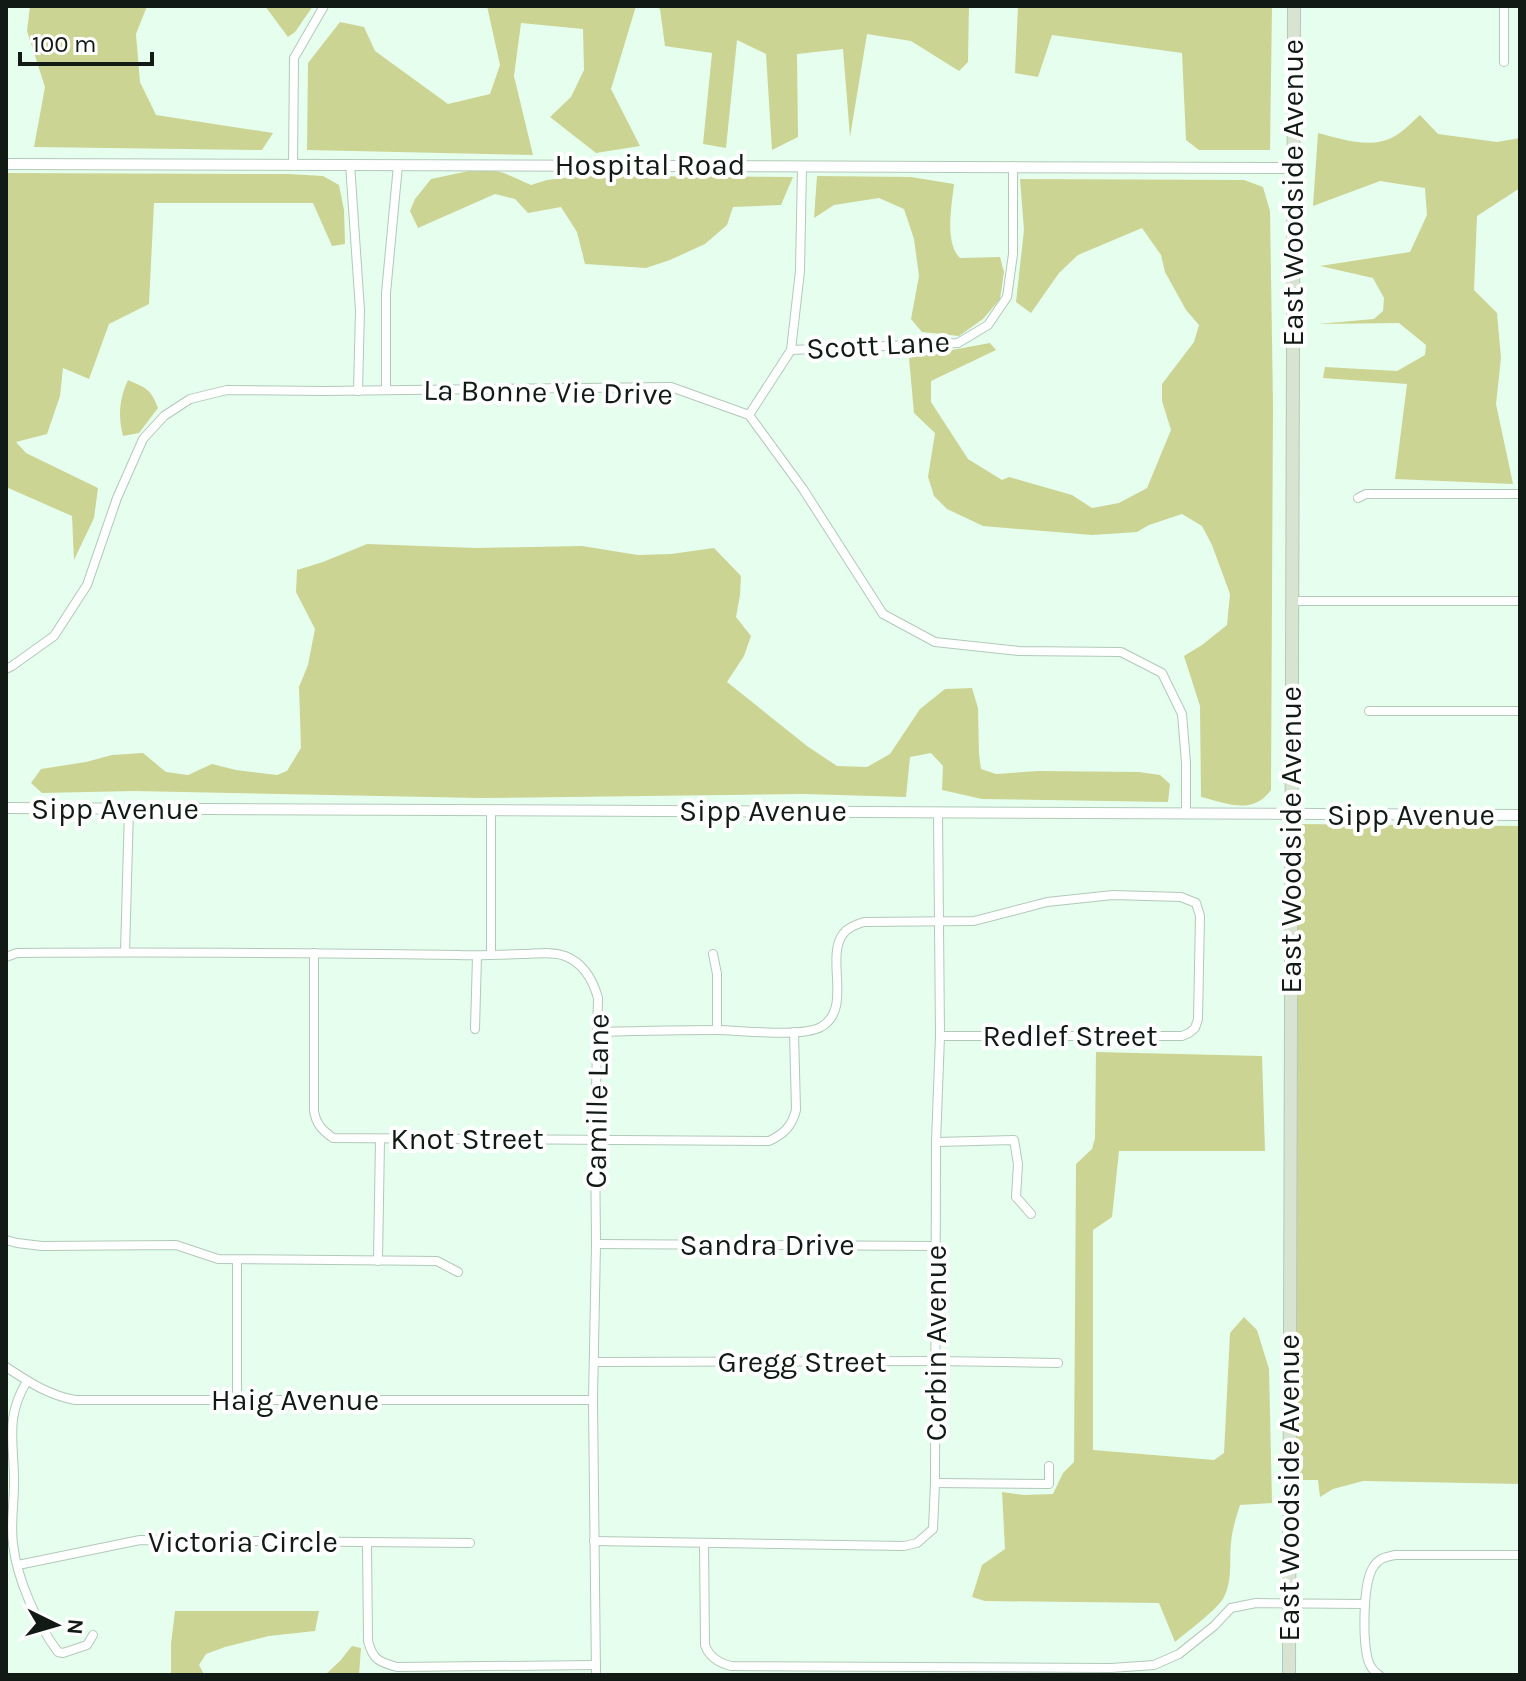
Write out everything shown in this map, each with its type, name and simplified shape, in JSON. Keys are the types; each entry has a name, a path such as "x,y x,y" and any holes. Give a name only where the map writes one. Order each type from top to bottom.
{"main road":[{"name":"East Woodside Avenue","path":"1289,1675 1294,6"}],"street":[{"path":"293,165 294,58 324,6"},
{"path":"1504,6 1504,62"},
{"name":"Hospital Road","path":"6,164 1293,168"},
{"path":"350,164 360,310 358,391"},
{"name":"La Bonne Vie Drive","path":"386,390 386,293 398,165"},
{"path":"802,166 800,271 791,350 749,415 803,489 883,614 935,642 1019,651 1121,652 1162,673 1182,714 1186,814"},
{"name":"Scott Lane","path":"791,350 958,343 988,325 1007,297 1013,254 1013,166"},
{"name":"La Bonne Vie Drive","path":"6,669 54,636 87,585 117,498 143,439 164,416 190,399 227,390 671,387 749,415"},
{"path":"1358,498 1366,494 1520,494"},
{"path":"1291,601 1520,601"},
{"path":"1369,711 1520,711"},
{"name":"Sipp Avenue","path":"6,808 1520,815"},
{"path":"125,952 129,809"},
{"path":"491,810 491,955"},
{"name":"Corbin Avenue","path":"594,1541 904,1546 917,1543 933,1529 936,1142 940,1036 938,812"},
{"name":"Redlef Street","path":"939,922 974,921 1047,902 1113,895 1181,897 1196,903 1200,916 1198,1019 1189,1033 1182,1036 940,1036"},
{"path":"598,1032 794,1032 822,1026 835,1010 839,945 843,934 853,925 864,922 939,922"},
{"name":"Camille Lane","path":"6,957 17,953 125,952 477,956 549,953 564,955 578,963 594,984 598,998 593,1400 596,1675"},
{"name":"Knot Street","path":"314,953 315,1121 322,1131 333,1138 769,1141 780,1136 794,1119 794,1032"},
{"path":"713,954 717,974 717,1030"},
{"path":"475,1029 477,956"},
{"path":"378,1261 380,1139"},
{"path":"936,1142 1014,1140 1018,1164 1016,1197 1031,1214"},
{"path":"6,1240 42,1246 176,1245 218,1259 237,1260 437,1261 458,1272"},
{"name":"Sandra Drive","path":"596,1244 937,1246"},
{"path":"237,1260 237,1401"},
{"name":"Gregg Street","path":"594,1362 1058,1363"},
{"name":"Haig Avenue","path":"6,1367 56,1397 75,1400 593,1400"},
{"path":"27,1381 14,1407 12,1425 10,1481 13,1543 18,1565 33,1607 58,1652 87,1645 93,1635"},
{"path":"935,1483 1049,1484 1049,1466"},
{"name":"Victoria Circle","path":"18,1565 140,1540 470,1543"},
{"path":"367,1542 368,1641 372,1655 383,1663 397,1667 596,1665"},
{"path":"704,1543 705,1645 707,1653 731,1666 1111,1668 1154,1665 1195,1643 1231,1608 1256,1603 1365,1604"},
{"path":"1379,1675 1373,1671 1368,1659 1365,1604 1369,1575 1383,1557 1520,1555"}],"green space":[{"path":"30,6 147,6 136,34 140,82 156,115 273,133 262,150 34,147 45,87 27,31"},
{"path":"265,6 313,6 288,37"},
{"path":"487,6 636,6 611,89 640,146 596,153 550,117 571,97 584,70 583,29 521,23 514,76 533,155 307,150 308,63 340,22 364,27 375,51 448,104 490,94 500,65"},
{"path":"656,6 969,6 968,62 959,71 911,41 867,34 850,137 843,49 797,54 798,137 772,150 766,54 737,40 726,148 703,144 712,53 665,46 660,9"},
{"path":"1018,6 1272,6 1270,150 1199,150 1186,140 1182,53 1052,35 1038,77 1015,73"},
{"path":"1420,115 1438,134 1497,142 1520,138 1520,188 1477,216 1474,290 1497,313 1501,358 1496,404 1513,484 1395,479 1407,384 1323,378 1325,367 1397,371 1425,355 1426,345 1399,323 1318,324 1374,319 1383,311 1384,298 1373,278 1320,266 1410,252 1427,215 1425,188 1380,181 1313,206 1318,133 1356,142 1376,142 1398,134"},
{"path":"483,168 531,185 589,175 606,178 793,177 781,205 733,207 727,225 705,244 646,268 585,264 577,232 561,207 528,213 515,199 495,194 418,228 410,211 415,199 431,179"},
{"path":"6,173 323,176 339,185 344,210 345,244 332,246 313,203 154,203 149,304 109,324 89,379 63,368 60,396 47,434 16,442 26,453 98,488 94,518 74,560 72,516 6,487"},
{"path":"817,176 911,177 954,184 950,223 955,251 960,258 1000,257 1004,272 1000,299 983,319 959,336 922,332 911,319 919,276 914,239 904,209 879,198 834,205 814,218"},
{"path":"1020,179 1244,180 1263,187 1270,211 1273,404 1271,790 1256,803 1239,806 1201,797 1200,706 1184,656 1227,625 1230,594 1202,526 1182,514 1137,532 1092,535 983,526 947,509 934,496 928,477 935,433 914,413 909,358 990,343 996,350 931,381 931,402 968,459 1002,480 1009,477 1072,495 1092,508 1119,503 1147,488 1171,430 1162,401 1162,384 1194,342 1199,325 1186,310 1165,272 1161,255 1142,228 1078,255 1059,273 1031,313 1016,302 1024,230"},
{"path":"128,380 147,390 158,408 139,433 123,436 120,408"},
{"path":"367,544 476,548 582,546 638,555 714,548 741,576 736,617 751,636 744,656 727,682 837,766 867,767 890,754 920,709 945,689 972,688 978,708 981,769 996,774 1039,771 1160,775 1170,784 1168,802 982,799 942,790 943,766 931,753 910,757 906,797 804,794 480,798 134,791 42,793 31,783 41,769 112,755 143,753 166,772 188,775 212,764 277,775 287,771 301,748 299,687 308,665 315,629 296,592 297,570"},
{"path":"1296,824 1520,826 1520,1484 1363,1481 1333,1489 1320,1497 1318,1480 1296,1480"},
{"path":"1096,1052 1262,1056 1265,1151 1119,1151 1112,1217 1093,1230 1093,1450 1214,1460 1224,1453 1230,1333 1244,1317 1257,1330 1269,1369 1272,1503 1240,1505 1234,1524 1228,1585 1223,1599 1175,1642 1159,1603 985,1601 972,1597 982,1565 1005,1549 1002,1492 1053,1494 1063,1473 1074,1462 1076,1164 1092,1149 1095,1138"},
{"path":"175,1611 319,1611 315,1631 269,1636 225,1647 206,1654 199,1665 204,1674 238,1675 171,1675"},
{"path":"352,1646 361,1648 359,1675 325,1675 340,1661"}]}
